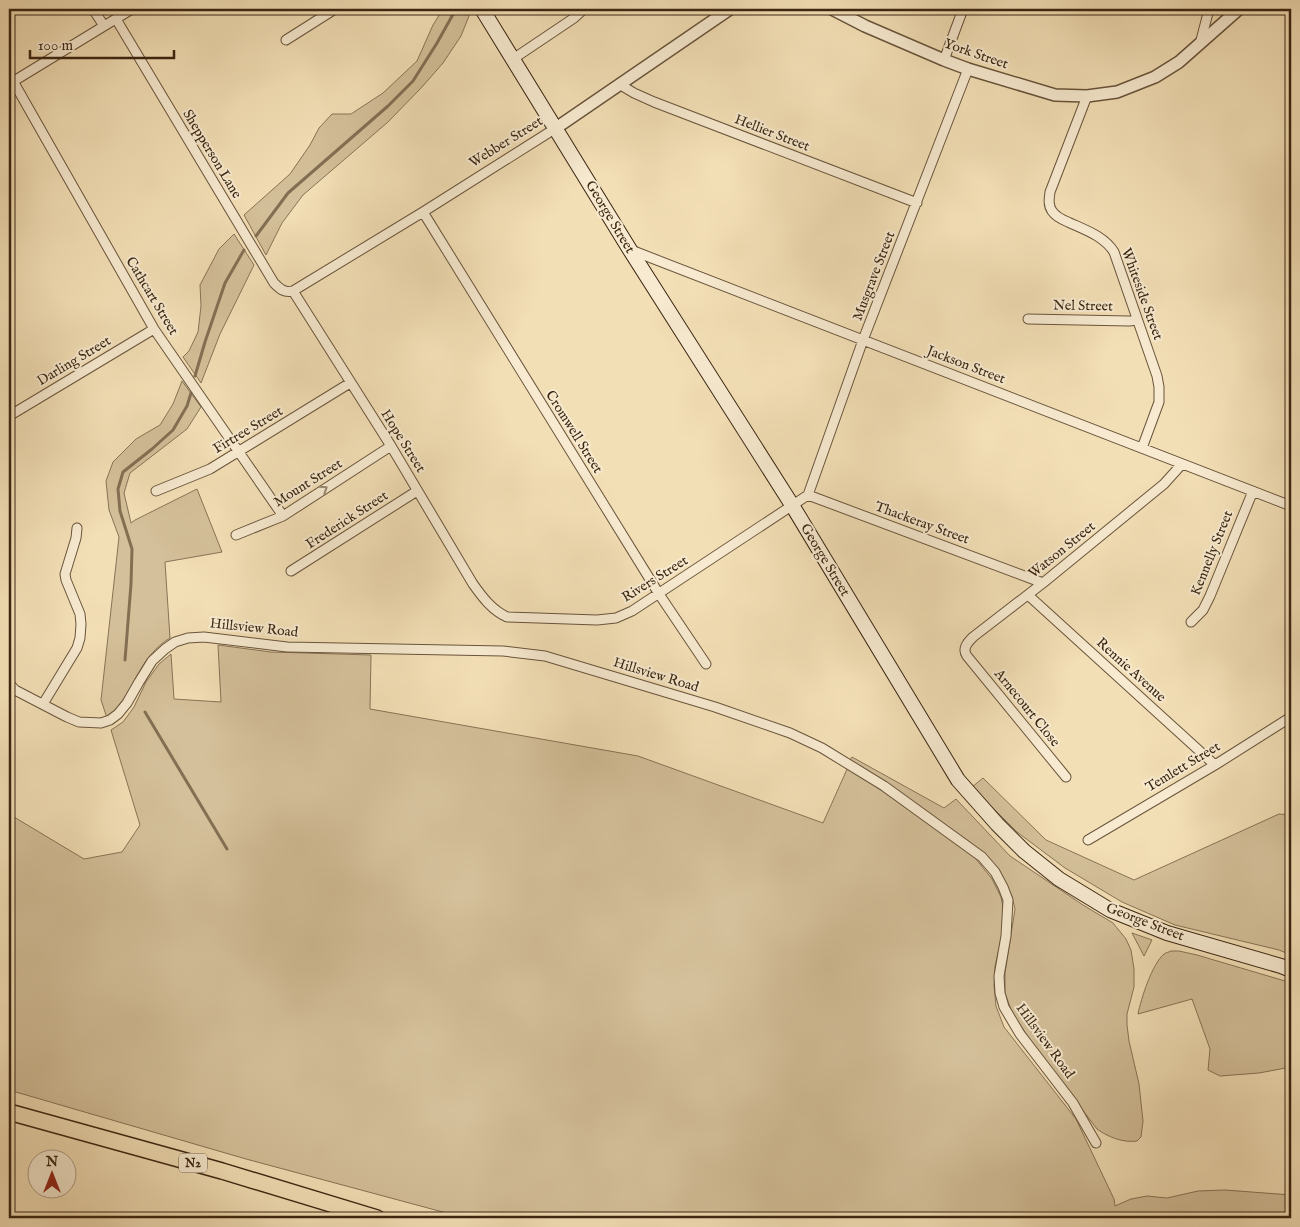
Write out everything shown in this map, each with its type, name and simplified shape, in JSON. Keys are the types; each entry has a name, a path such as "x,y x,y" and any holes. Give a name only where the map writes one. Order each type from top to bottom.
{"highway":[{"name":"N2","path":"9,1112 222,1170 377,1218"}],"main road":[{"name":"George Street","path":"482,9 630,250 792,505 958,780 1024,851 1058,879 1110,910 1167,933 1291,970"}],"street":[{"path":"93,9 104,26"},
{"path":"11,83 132,9"},
{"path":"513,59 574,18 584,9"},
{"name":"Webber Street","path":"293,292 556,128 730,9"},
{"name":"York Street","path":"832,9 865,26 968,69 1055,95 1087,96 1118,92 1155,77 1179,62 1239,9"},
{"path":"944,60 963,9"},
{"path":"1200,44 1209,9"},
{"path":"286,40 331,10"},
{"name":"Shepperson Lane","path":"116,20 274,283 283,291 293,292"},
{"name":"Musgrave Street","path":"808,495 863,340 968,69"},
{"name":"Cathcart Street","path":"11,83 154,329 283,516"},
{"name":"Hellier Street","path":"619,84 654,102 917,203"},
{"name":"Whiteside Street","path":"1087,96 1050,192 1049,204 1052,212 1060,218 1101,238 1110,245 1114,252 1157,376 1159,387 1158,402 1142,448"},
{"name":"Cromwell Street","path":"423,212 659,594 706,664"},
{"name":"Jackson Street","path":"630,250 1291,506"},
{"name":"Hope Street","path":"293,292 390,446 473,584 488,604"},
{"name":"Nel Street","path":"1028,319 1137,320"},
{"name":"Darling Street","path":"9,416 154,329"},
{"name":"Firtree Street","path":"156,490 210,469 350,383"},
{"name":"Mount Street","path":"236,535 283,516 390,446"},
{"name":"Watson Street","path":"967,656 965,649 967,643 1164,484 1182,464"},
{"name":"Frederick Street","path":"292,571 417,491"},
{"name":"Kennelly Street","path":"1191,622 1203,610 1210,596 1253,491"},
{"path":"792,505 808,495"},
{"name":"Thackeray Street","path":"808,495 1043,583"},
{"name":"Rivers Street","path":"488,604 497,612 507,617 597,620 616,618 632,611 659,594 792,505"},
{"path":"43,704 77,648 80,638 80,614 65,574 76,538 77,528"},
{"name":"Rennie Avenue","path":"1028,595 1215,765"},
{"name":"Hillsview Road","path":"9,683 15,690 67,717 79,722 101,723 110,720 127,704 152,661 175,642 188,638 204,637 286,647 464,649 545,656 715,707 790,733 822,748 884,786 982,857 995,872 1008,900 1006,936 999,976 1000,993 1004,1008 1020,1034 1073,1103 1096,1142"},
{"name":"Arnecourt Close","path":"967,656 1066,777"},
{"name":"Temlett Street","path":"1088,840 1215,765 1291,716"}],"shaded area":[{"path":"443,9 466,9 469,16 461,36 443,63 388,122 303,195 282,223 266,255 244,215 290,174 319,128 332,114 351,114 383,93 417,61 433,25"},
{"path":"234,234 254,265 220,334 201,383 183,357 189,351 198,332 201,306 200,285 219,249"},
{"path":"182,381 201,407 187,429 130,473 124,493 131,523 197,489 222,552 165,562 170,638 150,656 125,697 107,718 101,700 119,537 109,510 106,481 113,462 136,439 160,425 173,404"},
{"path":"218,645 271,652 371,655 370,709 638,756 823,823 848,767 972,854 992,879 1001,897 1004,912 1001,940 995,966 996,1006 1004,1027 1076,1119 1114,1199 1115,1206 1131,1199 1147,1196 1167,1198 1198,1191 1225,1190 1291,1195 1291,1218 465,1218 246,1159 9,1090 9,814 84,859 122,852 140,825 111,730 123,722 134,707 146,682 159,664 171,654 174,699 221,702"},
{"path":"852,757 944,808 956,799 1010,856 1113,923 1126,939 1131,950 1134,969 1134,987 1127,1014 1127,1025 1139,1084 1143,1121 1141,1137 1137,1141 1116,1139 1097,1129 1034,1046 1012,1012 1005,993 1005,973 1015,909 1012,897 997,869 984,854 967,840 850,760"},
{"path":"983,778 1046,840 1134,880 1279,814 1291,815 1291,955 1279,950 1175,925 1122,902 1065,868 1017,832 972,787"},
{"path":"1132,933 1152,940 1144,956"},
{"path":"1171,951 1197,955 1285,981 1291,985 1291,1067 1259,1073 1220,1076 1208,1070 1210,1049 1192,999 1138,1014 1144,991 1155,965 1164,954"}],"waterway":[{"path":"256,236 288,193 388,106 413,81 456,9"},
{"path":"195,376 225,283 244,250"},
{"path":"125,660 132,549 120,511 118,489 123,472 173,430 187,406 191,393"},
{"path":"145,712 227,849"}]}
